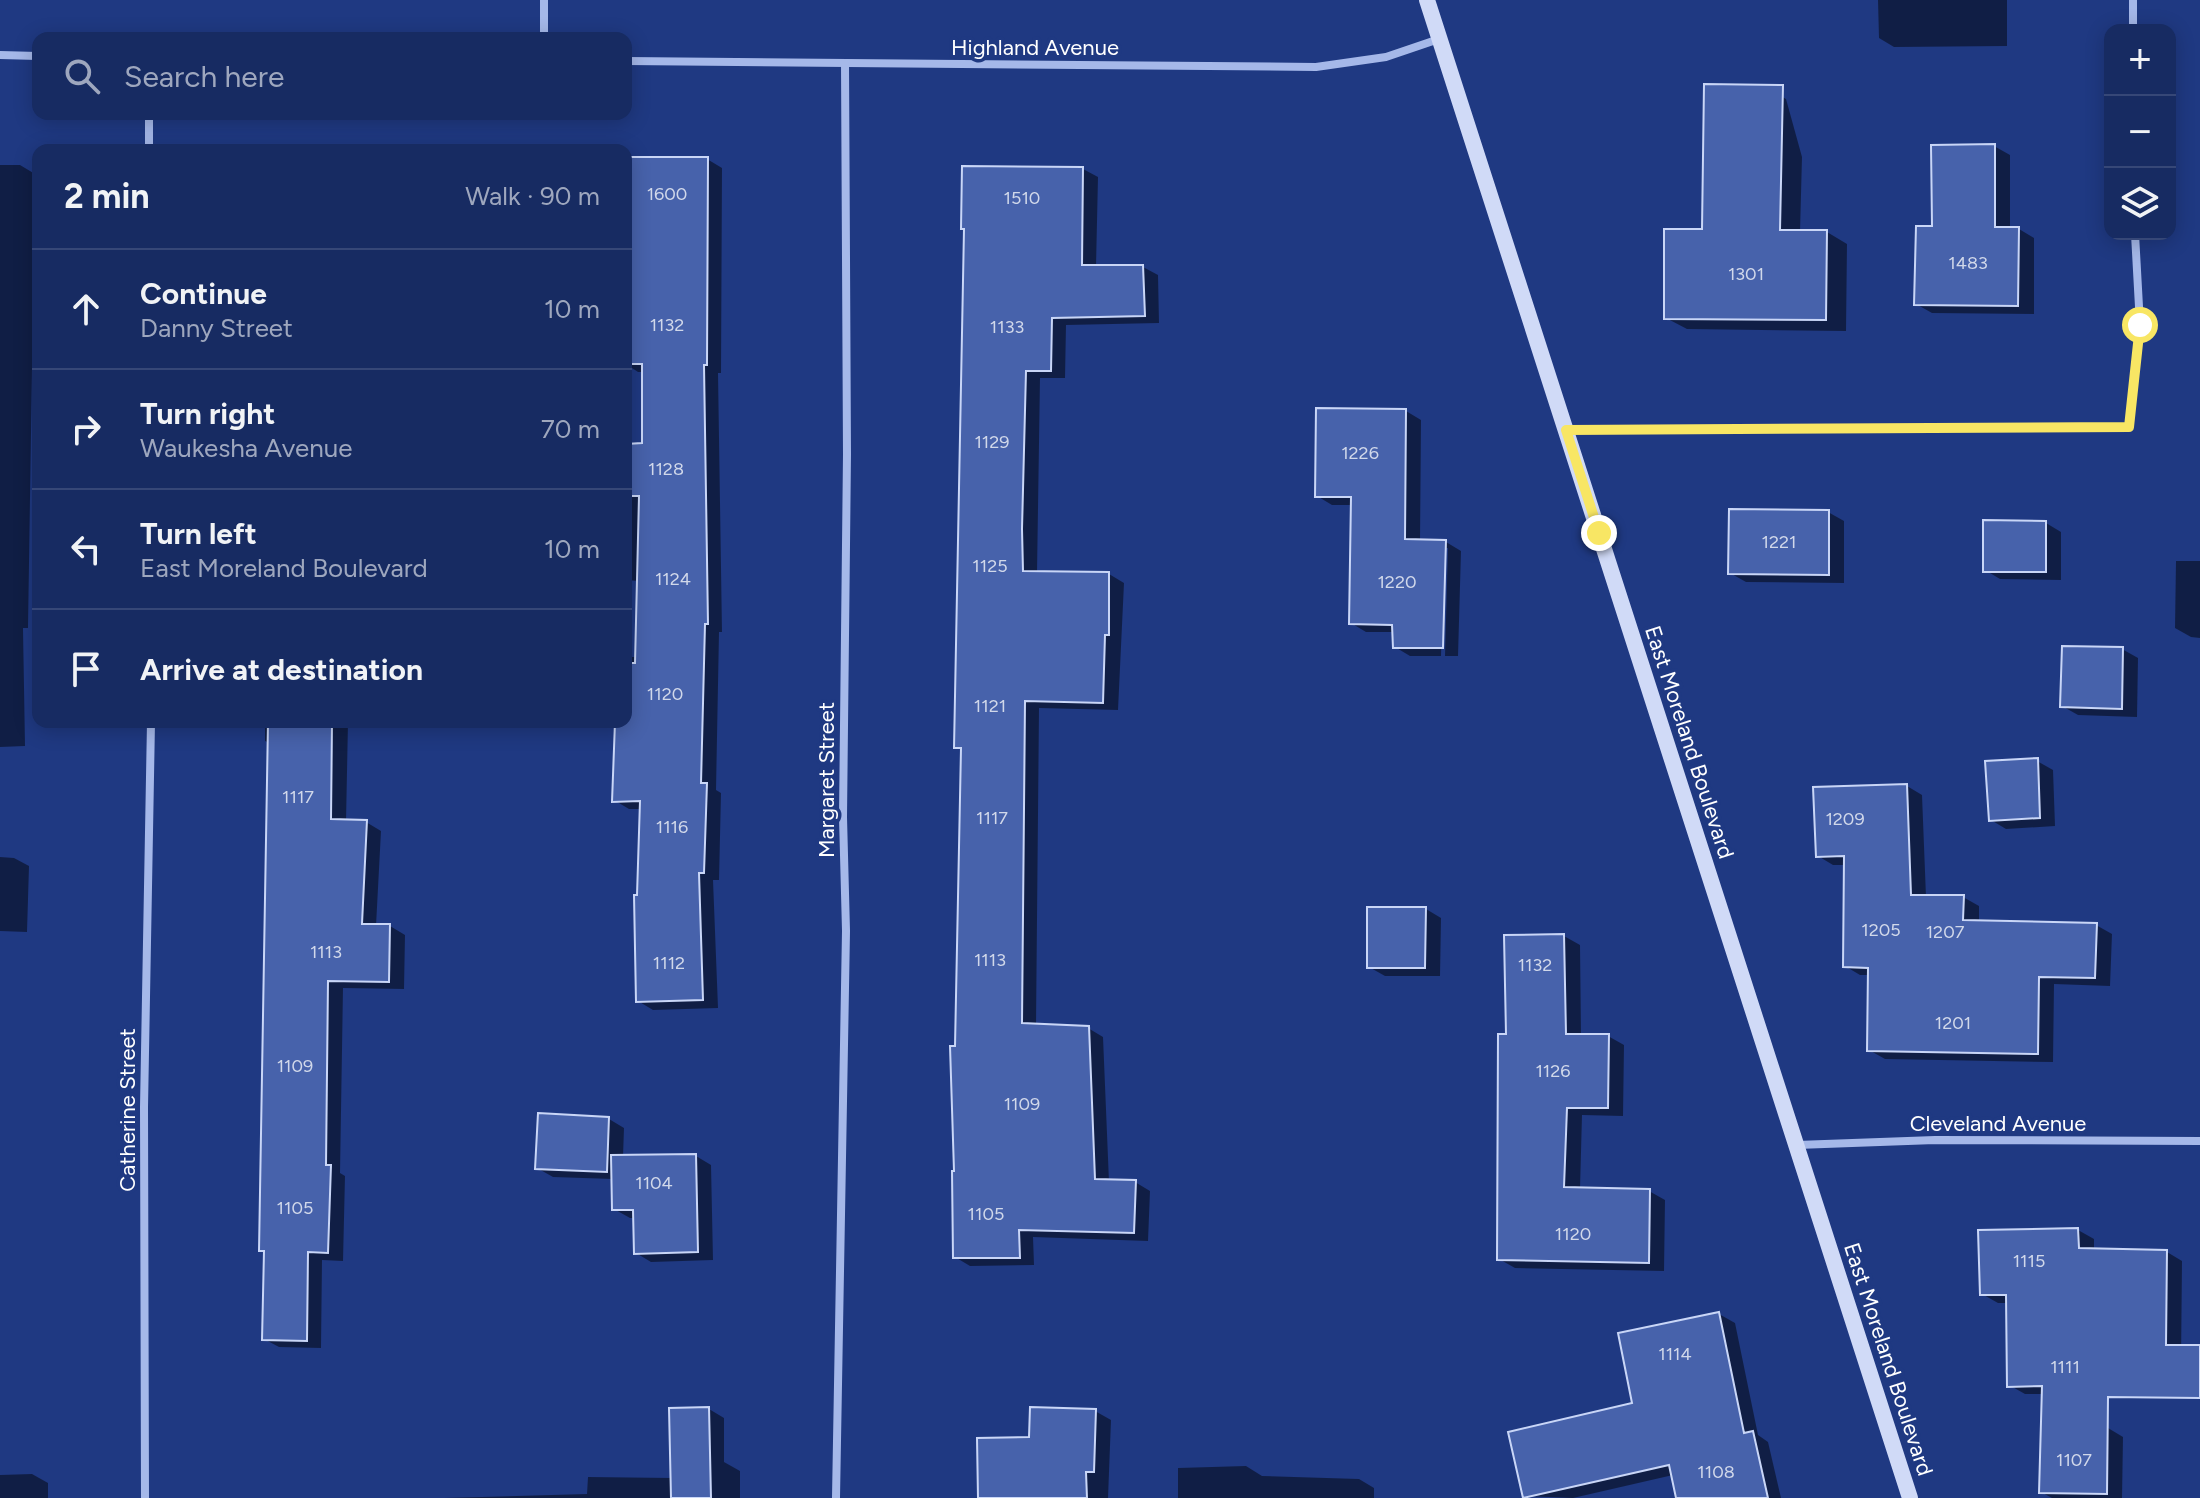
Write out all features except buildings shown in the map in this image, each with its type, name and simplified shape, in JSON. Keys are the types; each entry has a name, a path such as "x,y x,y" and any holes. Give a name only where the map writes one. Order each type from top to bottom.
{"main road":[{"name":"East Moreland Boulevard","path":"1427,0 1910,1498"}],"street":[{"path":"544,0 544,32"},
{"path":"2133,0 2133,24"},
{"name":"Highland Avenue","path":"632,61 1316,67 1386,57 1440,39"},
{"path":"0,55 32,56"},
{"name":"Margaret Street","path":"836,1498 846,931 843,817 847,454 845,63"},
{"path":"149,120 149,144"},
{"path":"1566,430 2129,427 2140,325 2135,240"},
{"name":"Catherine Street","path":"145,1498 144,1107 151,728"},
{"name":"Cleveland Avenue","path":"1797,1145 1935,1140 2200,1141"}],"route":[{"path":"1599,533 1566,430 2129,427 2140,325"}]}
